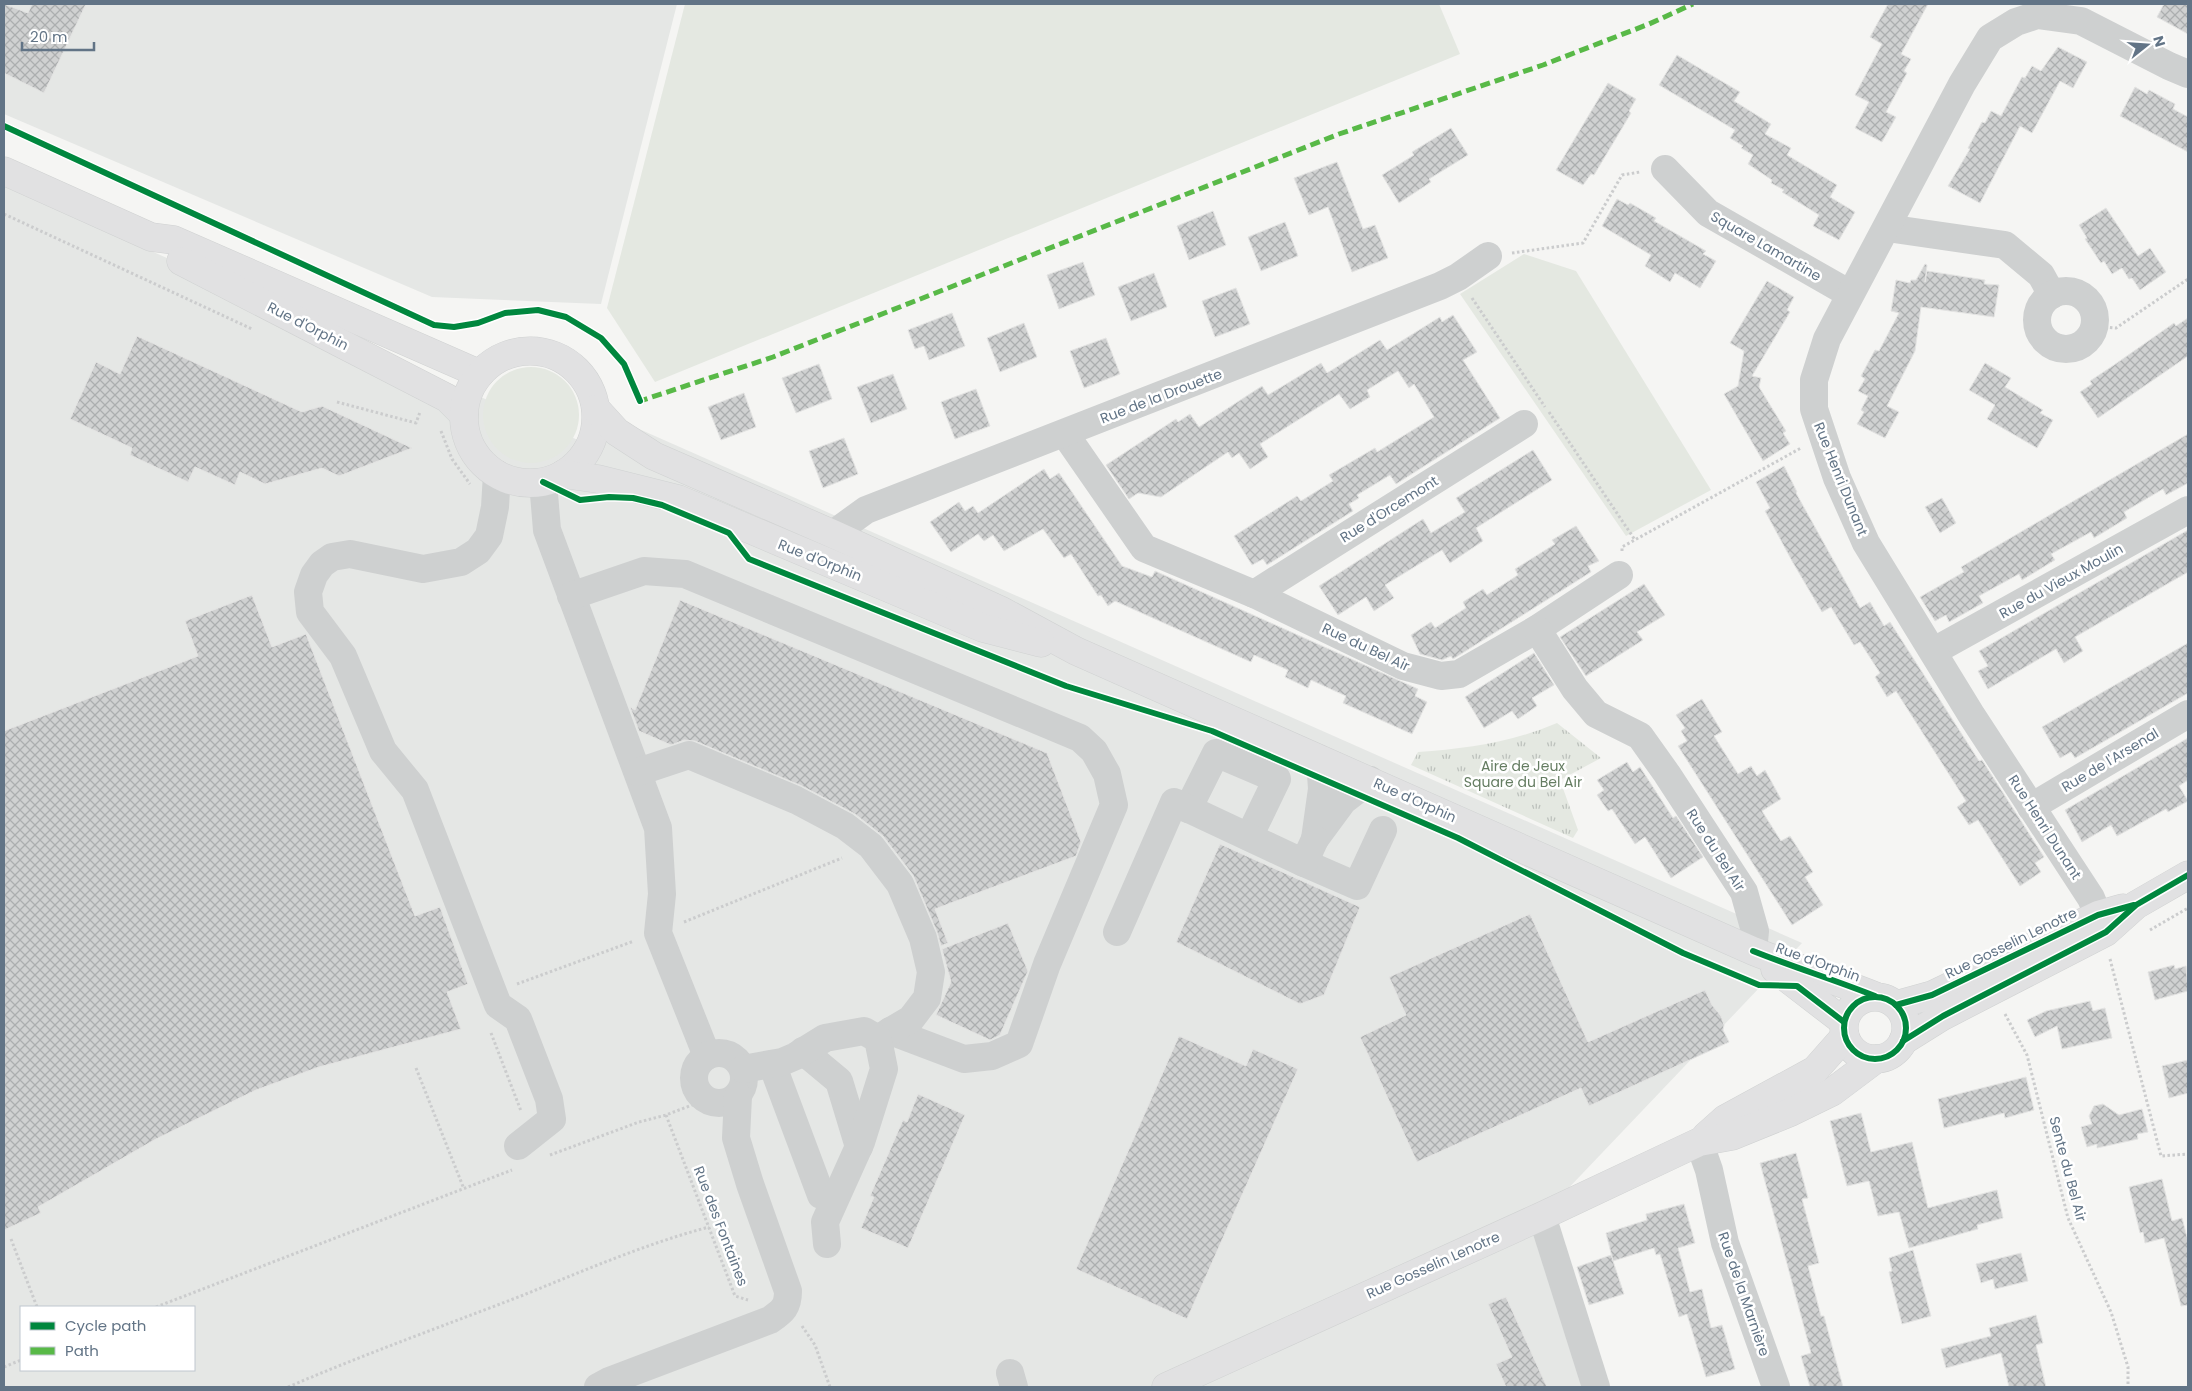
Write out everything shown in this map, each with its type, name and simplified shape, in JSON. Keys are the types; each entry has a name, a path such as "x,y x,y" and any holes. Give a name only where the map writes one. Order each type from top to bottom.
{"main road":[{"name":"Rue d'Orphin","path":"4,171 152,237 174,240 480,374"},
{"name":"Rue d'Orphin","path":"152,237 169,256 448,398 464,415"},
{"path":"531,350 550,353 567,362 581,374 591,391 596,410 596,428 589,447 578,462 553,478 526,483 498,474 484,463 473,449 466,432 464,415 469,393 480,374 494,361 512,353 531,350"},
{"name":"Rue d'Orphin","path":"596,410 617,432 654,456 833,534 1002,611 1076,651 1753,951 1804,971 1834,979 1886,1001"},
{"name":"Rue d'Orphin","path":"553,478 598,479 678,499 983,628 1076,651"},
{"path":"812,556 833,534"},
{"name":"Rue Gosselin Lenotre","path":"1903,1040 1943,1016 2106,932 2136,905 2188,875"},
{"name":"Rue Gosselin Lenotre","path":"1886,1001 1932,995 2098,915 2136,905"},
{"name":"Rue d'Orphin","path":"1753,951 1844,1029"},
{"path":"1864,998 1886,1001 1902,1012 1905,1022 1903,1040 1895,1051 1886,1057 1876,1059 1865,1058 1856,1053 1849,1045 1844,1029 1848,1012 1864,998"},
{"name":"Rue Gosselin Lenotre","path":"1699,1142 1725,1119 1815,1070 1844,1029"},
{"name":"Rue Gosselin Lenotre","path":"1166,1387 1542,1216 1699,1142 1732,1136 1791,1112 1832,1092 1876,1059"}],"street":[{"name":"Rue Henri Dunant","path":"2098,915 2091,898 1972,716 1934,651 1866,543 1821,436 1814,410 1814,380 1827,339 1850,294 1887,228 1962,84 1990,38 2016,22 2061,10 2188,74"},
{"name":"Square Lamartine","path":"1665,170 1708,213 1850,294"},
{"path":"1887,228 2005,245 2041,275 2052,295"},
{"name":"Rue de la Drouette","path":"833,534 866,510 1065,434 1440,286 1458,277 1488,256"},
{"path":"2066,290 2082,296 2093,309 2095,326 2091,335 2084,343 2076,348 2066,349 2056,347 2047,342 2037,325 2037,315 2041,305 2052,295 2066,290"},
{"name":"Rue d'Orcemont","path":"1254,594 1524,424"},
{"name":"Rue du Bel Air","path":"1065,434 1144,548 1254,594 1403,666 1440,676 1459,674 1537,629 1575,689 1596,714 1640,736 1667,774 1744,892 1754,931 1753,951"},
{"path":"498,474 495,507 489,536 478,551 461,562 422,569 350,554 332,557 322,564 314,575 308,592 310,612 343,656 383,750 415,790 498,1005 518,1019 549,1098 552,1119 522,1150"},
{"path":"553,478 547,530 658,828 662,894 658,933 707,1056"},
{"name":"Rue du Vieux Moulin","path":"1934,651 2188,510"},
{"path":"571,596 644,571 684,574 1080,738 1094,751 1107,774 1114,805 1047,964 1019,1044 992,1056 964,1059 884,1035 864,1031 826,1038 790,1057 743,1069"},
{"path":"1537,629 1619,575"},
{"name":"Rue de l'Arsenal","path":"2031,807 2188,714"},
{"path":"1188,808 1216,753 1277,779 1249,837"},
{"path":"638,772 689,755 796,800 845,826 871,846 900,884 923,938 931,972 927,998 911,1019 884,1035"},
{"path":"1315,839 1322,790 1320,759"},
{"path":"1304,863 1315,839 1343,801 1370,780"},
{"path":"1116,932 1174,802 1357,886 1383,830"},
{"path":"2067,953 2098,915"},
{"path":"827,1244 825,1222 858,1148 884,1069 884,1035"},
{"path":"599,1385 770,1320 783,1311 788,1302 788,1291 750,1184 736,1138 738,1096 744,1083 743,1069 734,1058 721,1053 707,1056 696,1068 694,1085 705,1100 715,1104 726,1103 738,1096"},
{"path":"790,1057 839,1082 858,1148"},
{"path":"790,1057 821,1195 834,1200"},
{"name":"Rue de la Marnière","path":"1699,1142 1710,1170 1725,1243 1776,1387"},
{"path":"1542,1216 1596,1387"}],"path":[{"path":"1488,256 1583,243 1622,174 1665,170"},
{"path":"4,214 254,330"},
{"path":"2095,326 2116,328 2188,279"},
{"path":"337,402 416,423 421,409"},
{"path":"440,426 452,459 473,487"},
{"path":"1619,575 1622,547 1821,436"},
{"path":"2108,954 2161,1156 2188,1154"},
{"path":"489,1026 522,1150"},
{"path":"416,1068 464,1189"},
{"path":"159,1306 464,1189 522,1150 532,1141 548,1156 705,1100"},
{"path":"288,1387 626,1255 682,1234 709,1227"},
{"path":"12,1239 37,1306"},
{"path":"4,1367 20,1360"}],"shaded area":[{"path":"4,4 677,4 601,304 432,297 4,114"},
{"path":"4,183 54,208 580,441 621,421 1802,943 1542,1216 1594,1387 4,1387"}],"green space":[{"path":"685,4 1439,4 1460,54 655,382 607,308"},
{"path":"1524,254 1576,271 1711,490 1626,536 1460,294"},
{"path":"522,367 540,367 558,375 571,388 579,406 576,434 558,455 540,463 522,463 504,455 491,442 483,424 483,406 491,388 504,375"},
{"name":"Aire de Jeux Square du Bel Air","path":"1557,723 1601,758 1560,780 1578,830 1573,838 1411,765 1418,752 1489,744 1540,730"}],"building":[{"path":"4,4 28,13 32,4 86,4 44,93 4,73"},
{"path":"1888,4 1928,4 1901,54 1911,59 1904,71 1907,73 1886,112 1896,117 1882,142 1855,128 1869,102 1855,95 1882,44 1870,37"},
{"path":"2164,4 2188,4 2188,34 2157,17"},
{"path":"2058,47 2087,62 2073,88 2060,81 2032,133 2020,126 1980,203 1948,186 1970,149 1968,148 1982,122 1985,123 1991,111 2001,116 2022,77 2025,78 2032,66 2041,71"},
{"path":"1677,55 1740,92 1734,101 1771,124 1765,134 1791,148 1787,155 1837,185 1830,197 1855,212 1839,240 1813,226 1819,215 1782,192 1784,190 1771,183 1772,180 1748,164 1753,155 1741,148 1743,146 1730,138 1735,130 1659,85"},
{"path":"1608,83 1636,99 1629,111 1631,113 1594,175 1591,174 1583,185 1556,170"},
{"path":"2135,87 2147,94 2149,90 2175,104 2173,109 2188,117 2188,152 2120,116"},
{"path":"1451,128 1468,155 1429,179 1431,182 1399,203 1382,175 1414,155 1412,152"},
{"path":"1337,162 1363,229 1375,225 1388,258 1352,272 1328,207 1309,215 1294,178"},
{"path":"1617,199 1628,205 1630,203 1656,218 1654,221 1706,251 1703,254 1716,261 1700,288 1675,273 1670,282 1645,266 1651,255 1602,226"},
{"path":"2106,208 2138,256 2150,248 2166,272 2140,290 2132,278 2129,279 2122,268 2112,274 2104,261 2101,263 2085,239 2087,238 2079,225"},
{"path":"1213,211 1226,245 1189,260 1177,226"},
{"path":"1285,222 1298,256 1261,271 1248,237"},
{"path":"1083,262 1095,295 1059,309 1047,275"},
{"path":"1925,264 1927,265 1925,282 1927,271 1985,280 1984,284 1999,285 1994,317 1921,307 1915,351 1887,406 1899,412 1885,438 1857,424 1864,412 1861,410 1868,396 1858,391 1865,379 1861,376 1875,350 1879,351 1899,313 1891,311 1896,280 1910,283 1911,280 1916,280"},
{"path":"1154,273 1167,307 1131,321 1118,287"},
{"path":"1767,281 1794,297 1787,310 1790,312 1752,376 1761,378 1759,387 1786,431 1783,433 1790,444 1763,461 1724,394 1738,386 1744,351 1730,343"},
{"path":"1236,288 1250,324 1215,337 1202,301"},
{"path":"952,313 965,346 929,360 924,346 915,349 908,330"},
{"path":"1453,315 1477,352 1463,360 1500,418 1396,484 1390,475 1357,495 1359,498 1349,504 1353,511 1267,565 1263,559 1252,565 1234,536 1297,496 1301,501 1333,481 1329,475 1375,448 1377,452 1434,417 1414,384 1409,388 1398,371 1367,390 1370,397 1350,409 1339,394 1260,444 1268,457 1250,469 1239,453 1232,458 1228,452 1161,497 1138,493 1129,499 1106,465 1176,419 1178,422 1190,414 1199,427 1262,386 1268,395 1321,363 1327,373 1380,340 1387,350 1440,317 1442,322"},
{"path":"2188,318 2188,356 2098,418 2080,392 2092,384 2090,381 2174,323 2176,326"},
{"path":"1024,323 1037,357 1000,372 987,338"},
{"path":"137,336 302,412 322,406 412,448 339,476 322,468 265,484 240,472 235,485 195,467 188,482 130,455 132,448 70,419 96,362 120,374"},
{"path":"1106,338 1120,374 1084,388 1070,351"},
{"path":"1985,363 2011,378 2005,387 2043,410 2040,413 2053,420 2037,448 1987,419 1995,405 1969,390"},
{"path":"819,364 832,399 796,413 782,378"},
{"path":"893,374 907,409 871,423 857,387"},
{"path":"976,389 990,426 955,439 941,402"},
{"path":"744,393 756,427 721,440 708,407"},
{"path":"2188,434 2188,483 2166,495 2163,489 2124,512 2127,518 2094,538 2091,532 2051,554 2055,560 2022,580 2019,574 1979,596 1983,603 1949,622 1946,615 1935,621 1920,597 1964,572 1961,567"},
{"path":"844,438 858,474 823,488 809,451"},
{"path":"1533,450 1552,480 1476,528 1483,541 1450,563 1442,550 1385,585 1394,598 1374,611 1366,597 1338,615 1319,586 1423,519 1431,533 1465,512 1456,498"},
{"path":"1784,466 1796,493 1860,608 1870,602 1884,626 1890,622 1979,761 1982,760 2044,857 2035,863 2041,872 2020,886 1978,820 1969,825 1957,807 1966,801 1896,691 1887,697 1875,677 1880,673 1860,642 1854,645 1831,607 1822,612 1792,561 1765,511 1770,508 1756,482"},
{"path":"1044,469 1050,479 1059,473 1122,566 1152,577 1155,571 1418,689 1415,696 1427,702 1412,734 1343,703 1346,696 1311,680 1308,688 1285,677 1288,670 1254,655 1251,662 1115,601 1108,606 1101,595 1098,596 1071,554 1064,558 1043,529 1004,551 993,535 984,541 978,534 951,552 930,522 959,502 965,511 973,506 978,513"},
{"path":"1942,498 1956,523 1940,533 1925,507"},
{"path":"1576,526 1599,561 1588,566 1591,572 1453,659 1451,656 1442,660 1420,654 1411,635 1431,622 1435,628 1466,608 1463,602 1483,589 1487,595 1518,575 1515,569 1555,544 1552,540"},
{"path":"2188,530 2188,572 2075,637 2083,651 2064,663 2056,649 1988,689 1978,671 1988,666 1979,651"},
{"path":"1644,584 1665,615 1637,632 1643,640 1586,676 1560,637"},
{"path":"252,595 272,647 306,634 415,916 440,907 468,984 447,992 461,1029 319,1067 256,1090 156,1139 38,1207 41,1213 4,1230 4,731 198,656 185,621"},
{"path":"680,600 1047,753 1081,842 1076,856 935,909 948,943 941,946 913,875 883,836 855,814 802,786 695,741 684,740 671,745 639,731 630,707 635,710"},
{"path":"2188,643 2188,693 2075,758 2071,752 2060,758 2042,727"},
{"path":"1534,653 1554,685 1532,698 1537,706 1518,719 1512,711 1484,728 1465,697"},
{"path":"1702,699 1722,732 1714,736 1738,774 1751,766 1757,776 1765,770 1781,799 1762,811 1781,841 1790,836 1813,872 1805,877 1823,905 1792,925 1678,746 1687,741 1681,731 1685,728 1676,715"},
{"path":"2188,738 2188,780 2179,786 2188,801 2168,812 2166,809 2117,836 2111,825 2082,842 2065,810"},
{"path":"1627,762 1633,772 1640,767 1673,818 1676,816 1703,857 1671,878 1645,837 1635,844 1612,809 1608,811 1597,795 1604,790 1597,780"},
{"path":"1220,844 1360,907 1324,995 1300,1004 1176,942"},
{"path":"1530,914 1588,1042 1705,990 1712,1005 1721,1016 1724,1025 1723,1030 1729,1042 1589,1106 1581,1088 1417,1162 1360,1037 1406,1015 1389,977"},
{"path":"1008,923 1028,971 1000,1035 990,1040 936,1015 951,982 942,949"},
{"path":"2174,965 2175,969 2186,966 2188,991 2155,1000 2148,972"},
{"path":"2090,1001 2093,1011 2105,1008 2112,1038 2062,1049 2057,1026 2035,1037 2027,1020 2046,1011"},
{"path":"1179,1036 1246,1066 1253,1049 1298,1069 1187,1319 1076,1269"},
{"path":"2188,1060 2188,1093 2169,1098 2162,1066"},
{"path":"2026,1077 2034,1110 2005,1118 2004,1113 1944,1128 1938,1099"},
{"path":"918,1094 965,1115 908,1248 861,1228 874,1197 870,1196 903,1120 907,1122"},
{"path":"2103,1104 2119,1115 2142,1109 2148,1132 2137,1134 2138,1139 2097,1148 2097,1144 2087,1147 2081,1127 2092,1124 2089,1116 2094,1106"},
{"path":"1861,1113 1871,1152 1912,1142 1928,1208 1997,1190 2003,1218 1977,1225 1978,1229 1909,1248 1899,1212 1878,1216 1869,1181 1847,1186 1830,1121"},
{"path":"1796,1153 1808,1198 1802,1199 1819,1263 1808,1266 1843,1387 1810,1387 1801,1356 1811,1353 1760,1163"},
{"path":"2162,1179 2172,1221 2182,1218 2188,1241 2188,1305 2181,1306 2164,1238 2145,1243 2143,1232 2140,1233 2129,1187"},
{"path":"1684,1204 1695,1243 1678,1248 1690,1292 1702,1289 1711,1328 1722,1325 1735,1369 1706,1377 1687,1314 1679,1317 1660,1254 1656,1255 1654,1248 1613,1261 1606,1233 1647,1220 1646,1214"},
{"path":"1913,1250 1931,1316 1902,1324 1889,1272 1892,1271 1889,1258"},
{"path":"2021,1253 2028,1281 1995,1289 1993,1279 1981,1283 1976,1264"},
{"path":"1611,1255 1624,1294 1589,1305 1577,1267"},
{"path":"1506,1297 1547,1387 1506,1387 1496,1364 1512,1357 1488,1304"},
{"path":"2036,1315 2043,1343 2036,1345 2046,1387 2009,1387 2001,1353 1946,1368 1941,1349 1991,1336 1989,1328"}],"marked path":[{"path":"639,399 640,401 773,357 1339,134 1543,65 1649,24 1693,4"}],"cycle path":[{"path":"4,126 434,325 454,327 478,323 505,313 538,310 566,317 601,338 624,364 640,401"},
{"path":"543,482 580,500 609,497 633,498 662,505 729,533 749,559 1066,686 1212,731 1458,838 1683,953 1759,985 1797,986 1844,1022"},
{"path":"1903,1041 1943,1016 2106,932 2136,905 2188,875"},
{"path":"1896,1005 1932,995 2098,915 2134,905"},
{"path":"1753,951 1875,996"},
{"path":"1875,997 1887,999 1897,1006 1904,1016 1906,1028 1904,1040 1897,1050 1887,1057 1875,1059 1863,1057 1853,1050 1846,1040 1844,1028 1846,1016 1853,1006 1863,999 1875,997"}]}
